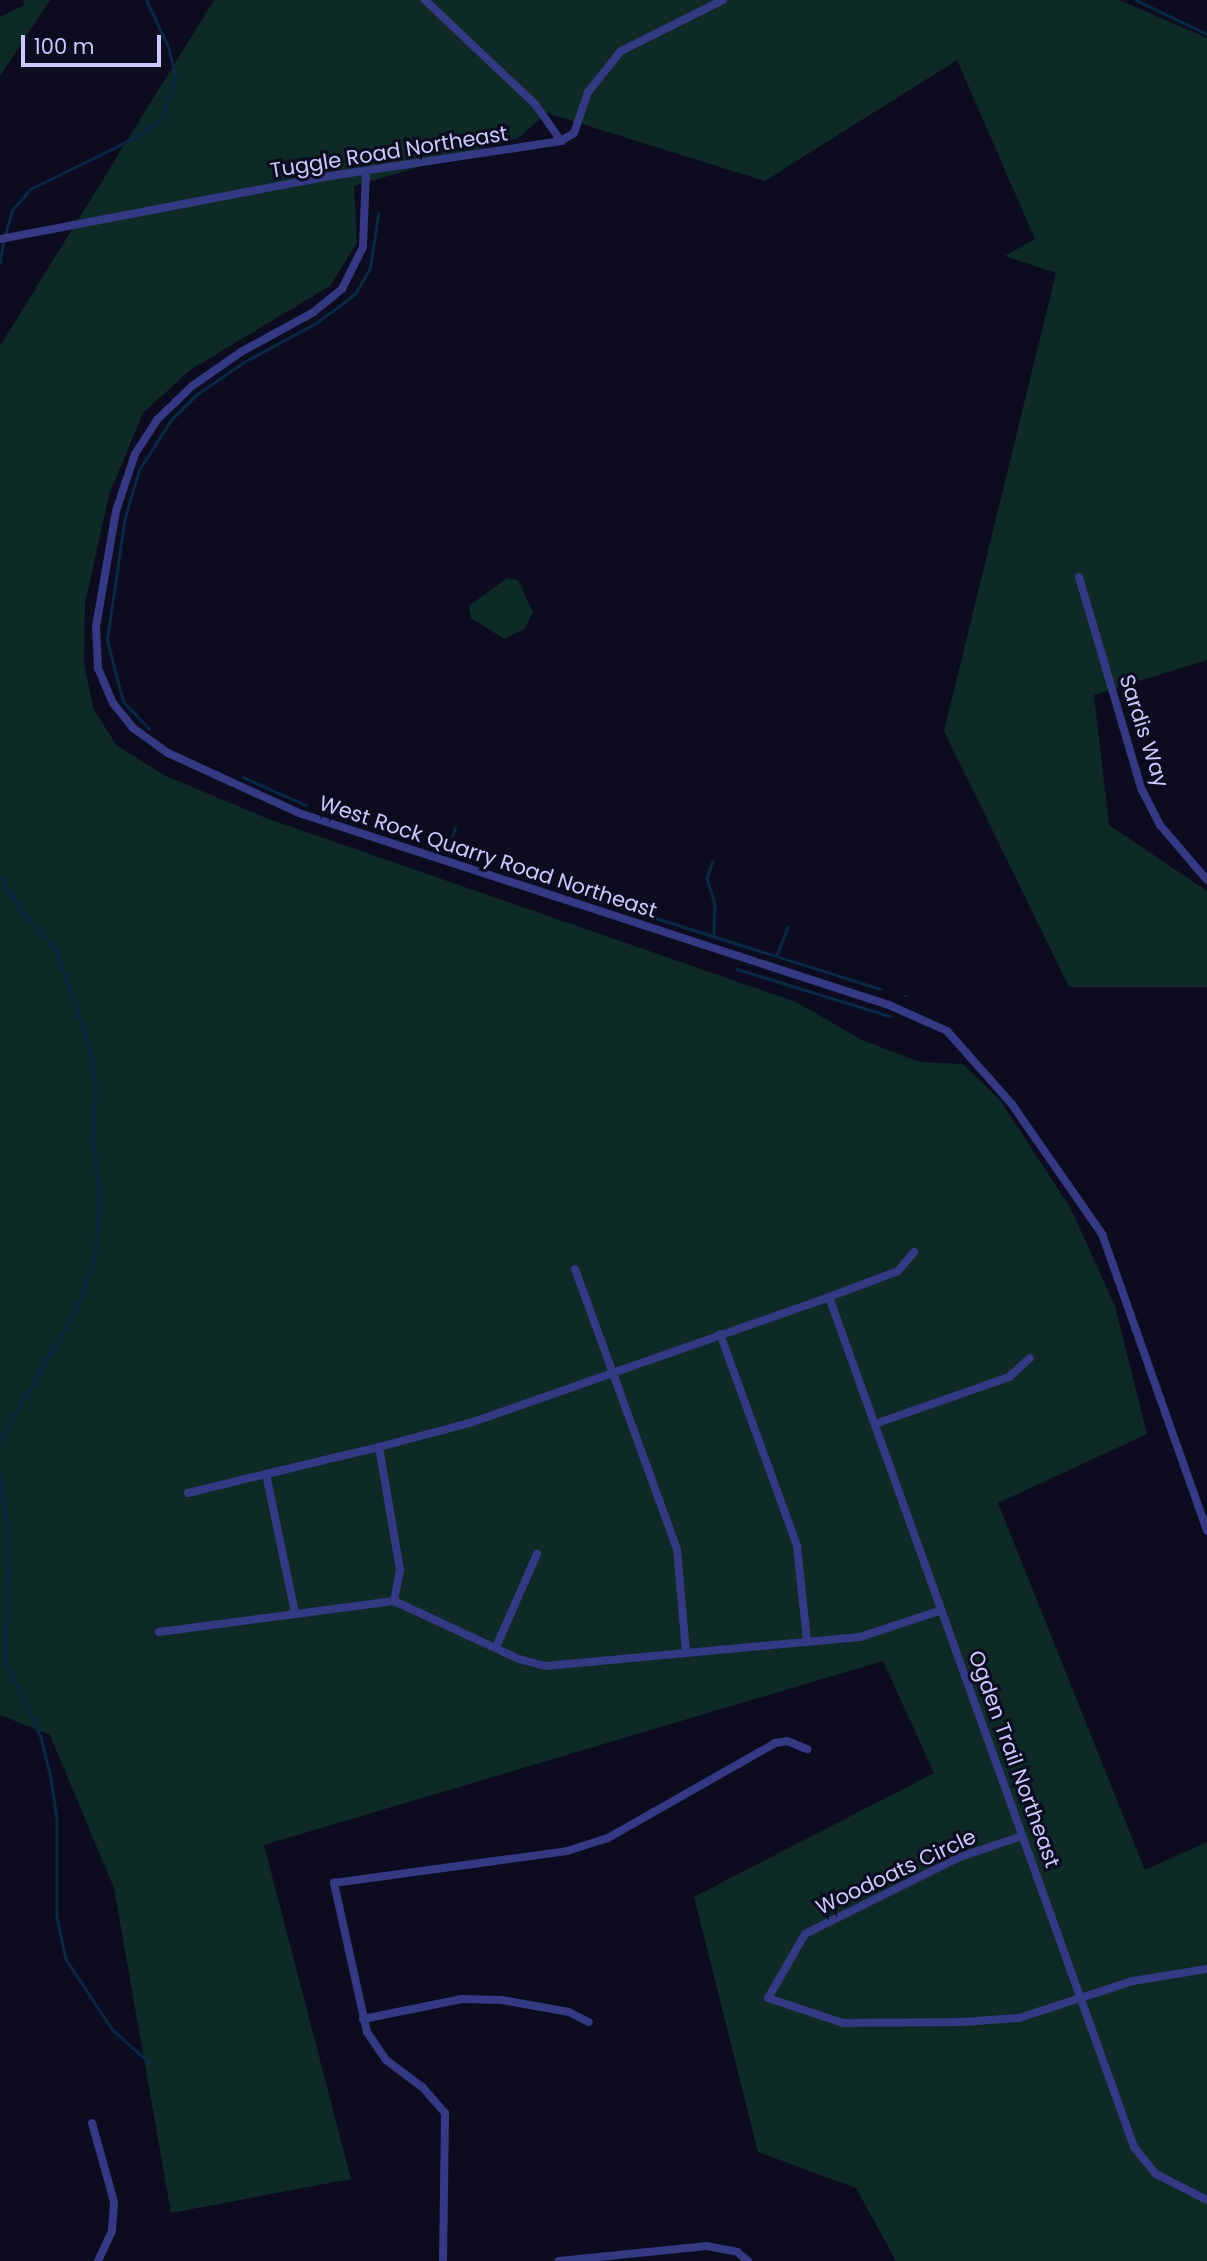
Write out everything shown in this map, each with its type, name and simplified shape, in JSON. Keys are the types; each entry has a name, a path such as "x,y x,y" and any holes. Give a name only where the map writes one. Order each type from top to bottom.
{"street":[{"path":"425,0 536,104 561,141 574,133 588,92 621,51 723,0"},
{"name":"Tuggle Road Northeast","path":"0,239 366,171 561,141"},
{"name":"West Rock Quarry Road Northeast","path":"366,171 365,238 356,270 342,289 314,312 241,352 192,386 157,420 135,454 116,511 96,632 98,668 113,703 141,735 168,753 299,813 889,1005 947,1031 1011,1103 1102,1234 1207,1531"},
{"name":"Sardis Way","path":"1079,577 1141,788 1160,825 1207,880"},
{"path":"188,1493 473,1422 898,1271 914,1252"},
{"path":"575,1269 615,1370 677,1549 686,1652"},
{"name":"Ogden Trail Northeast","path":"829,1297 1134,2147 1156,2174 1207,2200"},
{"path":"720,1334 797,1546 807,1641"},
{"path":"875,1424 1009,1377 1030,1358"},
{"path":"379,1447 400,1570 394,1601"},
{"path":"266,1474 295,1613"},
{"path":"496,1647 537,1554"},
{"path":"159,1632 394,1601 545,1666 860,1637 942,1610"},
{"path":"443,2261 445,2113 436,2099 376,2048 363,2018 334,1883 579,1847 632,1825 775,1743 787,1741 807,1749"},
{"name":"Woodoats Circle","path":"1022,1836 960,1857 805,1934 768,1998 843,2023 866,2026 1019,2018 1133,1981 1207,1969"},
{"path":"363,2018 462,1999 502,2000 569,2012 589,2022"},
{"path":"93,2123 114,2202 112,2231 97,2261"},
{"path":"559,2261 707,2246 737,2252 748,2261"}],"green space":[{"path":"23,0 50,0 0,76 0,17 24,5"},
{"path":"214,0 1119,0 1207,38 1207,660 1094,695 1109,825 1207,891 1207,987 1069,987 944,731 1056,273 1005,256 1035,239 957,60 765,181 547,113 518,138 354,186 357,243 330,286 190,370 143,413 109,495 85,604 84,662 93,708 117,746 166,776 266,818 796,1002 862,1040 920,1062 963,1064 1000,1100 1071,1209 1115,1306 1147,1434 998,1503 1145,1870 1207,1842 1207,2261 896,2261 856,2188 758,2152 694,1897 934,1773 883,1661 264,1845 351,2179 171,2213 114,1888 50,1735 0,1715 0,346"},
{"path":"507,578 518,580 533,612 525,629 504,639 471,618 469,606"}],"waterway":[{"path":"5,235 12,210 30,189 118,146 155,125 164,115 175,75 168,47 146,0"},
{"path":"1136,0 1207,34"},
{"path":"149,729 123,702 107,640 125,517 139,470 171,420 196,395 244,362 316,323 355,294 370,268 378,214"},
{"path":"0,263 3,242"},
{"path":"243,777 306,805"},
{"path":"448,848 455,828"},
{"path":"713,861 707,878 715,904 714,935"},
{"path":"0,876 19,908 56,950 89,1043 96,1084 93,1140 100,1196 96,1252 79,1305 0,1441"},
{"path":"589,897 880,989"},
{"path":"644,914 652,900"},
{"path":"776,956 788,927"},
{"path":"737,969 890,1016"},
{"path":"0,1473 9,1535 6,1661 41,1737 51,1778 57,1819 57,1917 66,1959 112,2029 151,2064"}]}
